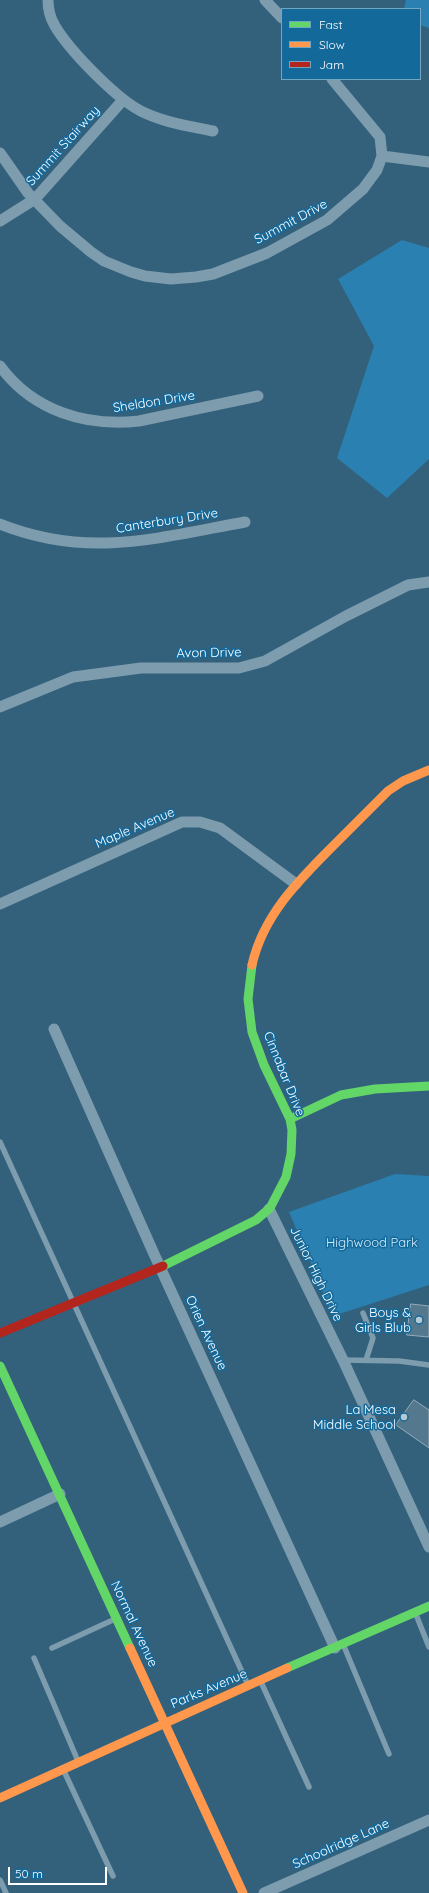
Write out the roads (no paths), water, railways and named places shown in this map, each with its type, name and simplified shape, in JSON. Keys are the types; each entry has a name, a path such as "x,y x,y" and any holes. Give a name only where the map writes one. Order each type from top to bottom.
{"street":[{"path":"48,0 50,18 60,33 89,68 123,100 143,112 172,123 213,131"},
{"path":"265,0 281,17"},
{"path":"333,80 380,137 382,156 429,162"},
{"name":"Summit Stairway","path":"0,221 35,199 123,100"},
{"name":"Summit Drive","path":"0,153 35,199 77,241 91,252 117,267 156,278 179,279 213,274 267,253 327,220 363,189 377,170 382,156"},
{"name":"Sheldon Drive","path":"0,366 16,384 42,404 58,412 90,421 123,423 139,421 258,396"},
{"name":"Canterbury Drive","path":"0,524 32,535 53,540 95,544 138,542 246,522"},
{"name":"Avon Drive","path":"0,707 73,677 141,668 239,668 255,664 265,661 346,616 408,585 429,582"},
{"name":"Cinnabar Drive","path":"0,1333 160,1267 256,1220 269,1209 280,1194 289,1166 291,1151 290,1119 255,1043 249,1008 249,990 254,955 260,938 277,907 296,884 388,791 403,781 429,770"},
{"name":"Maple Avenue","path":"0,904 182,822 200,822 220,828 296,884"},
{"name":"Orien Avenue","path":"54,1028 160,1267 339,1646"},
{"path":"290,1119 341,1095 375,1089 429,1086"},
{"name":"Junior High Drive","path":"269,1209 343,1360 429,1547"},
{"name":"Normal Avenue","path":"0,1366 243,1893"},
{"path":"0,1522 60,1494"},
{"name":"Parks Avenue","path":"0,1798 165,1722 249,1687 429,1606"},
{"name":"Schoolridge Lane","path":"264,1893 429,1820"}],"lane":[{"path":"0,1142 249,1687"},
{"path":"363,1313 373,1338 366,1360"},
{"path":"343,1360 399,1361 429,1365"},
{"path":"414,1612 429,1647"},
{"path":"52,1648 117,1618"},
{"path":"339,1646 389,1754"},
{"path":"34,1658 79,1762"},
{"path":"260,1681 309,1787"},
{"path":"63,1769 113,1876"},
{"path":"0,1880 6,1893"}],"place":[{"name":"Boys & Girls Blub","path":"419,1320"},
{"name":"La Mesa Middle School","path":"404,1417"}],"park label":[{"name":"Highwood Park","path":"372,1243"}]}
